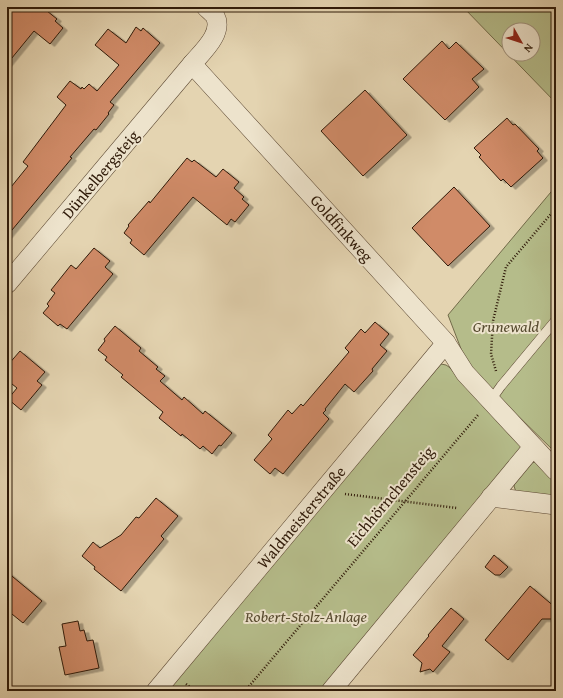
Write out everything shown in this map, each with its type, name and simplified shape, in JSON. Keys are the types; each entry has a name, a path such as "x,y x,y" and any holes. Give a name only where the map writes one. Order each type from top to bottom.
{"street":[{"path":"192,64 214,38 217,26 215,16 206,7"},
{"name":"Dünkelbergsteig","path":"7,284 192,64"},
{"name":"Goldfinkweg","path":"192,64 446,342 465,373 496,393 533,448"},
{"name":"Waldmeisterstraße","path":"156,691 446,342"},
{"path":"331,691 533,448 556,471"},
{"path":"486,504 556,505"}],"lane":[{"path":"496,393 556,320"}],"path":[{"path":"496,393 491,354 493,321 506,267 556,208"},
{"name":"Eichhörnchensteig","path":"245,691 496,393"},
{"path":"342,494 405,502 486,504"}],"green space":[{"path":"463,7 556,7 556,103 516,62 541,62 541,22 501,22 501,46"},
{"name":"Grunewald","path":"556,186 556,453 468,367 448,315"},
{"name":"Robert-Stolz-Anlage","path":"441,364 449,367 520,443 522,447 322,691 164,691"},
{"path":"535,462 539,464 556,483 556,499 516,492 514,486 515,483 531,463"}],"building":[{"path":"7,7 42,7 57,19 55,21 63,28 50,44 34,31 7,64"},
{"path":"136,27 141,31 143,28 160,43 110,102 114,105 108,113 109,114 70,157 72,158 7,236 7,192 28,166 23,162 66,105 57,97 70,81 81,89 82,87 84,89 89,84 97,91 119,65 95,45 108,29 126,43"},
{"path":"442,41 449,49 456,42 484,69 472,79 479,87 445,120 403,79"},
{"path":"365,90 407,135 363,176 321,131"},
{"path":"507,118 513,125 515,124 539,149 537,151 543,158 511,187 503,179 501,181 479,157 481,155 474,148"},
{"path":"187,158 192,162 194,160 216,177 223,169 239,182 234,188 244,197 242,199 249,205 235,222 231,219 227,225 193,197 144,255 130,243 132,240 124,233 129,226 128,225 149,201 150,203"},
{"path":"454,187 490,226 448,266 412,228"},
{"path":"94,248 110,261 105,267 113,274 67,329 60,324 58,326 43,313 49,306 47,304 55,293 51,290 71,265 76,269"},
{"path":"375,322 389,334 380,345 387,351 372,369 373,371 354,392 345,384 323,413 329,419 283,474 275,468 270,474 254,460 272,439 268,435 288,410 292,414 301,404 303,406 349,352 345,348 361,329 365,333"},
{"path":"115,326 141,348 139,351 158,367 156,369 165,376 160,381 182,400 184,397 203,414 205,411 232,433 212,454 203,446 200,449 159,418 163,412 121,377 123,375 105,360 107,357 98,350 105,341 104,339"},
{"path":"20,351 45,372 37,381 42,385 21,410 8,399 17,388 7,380 7,366"},
{"path":"156,498 178,516 161,536 164,539 121,591 94,569 95,567 82,556 93,542 100,548 121,535 136,517 139,518"},
{"path":"494,555 508,567 500,575 495,575 485,567"},
{"path":"7,572 42,601 23,623 7,610"},
{"path":"530,586 556,608 556,619 542,619 508,660 485,640"},
{"path":"451,608 464,619 442,646 450,652 433,672 430,669 420,672 422,663 413,655"},
{"path":"78,621 80,631 84,630 87,641 93,640 99,668 65,675 59,647 66,646 62,624"}]}
